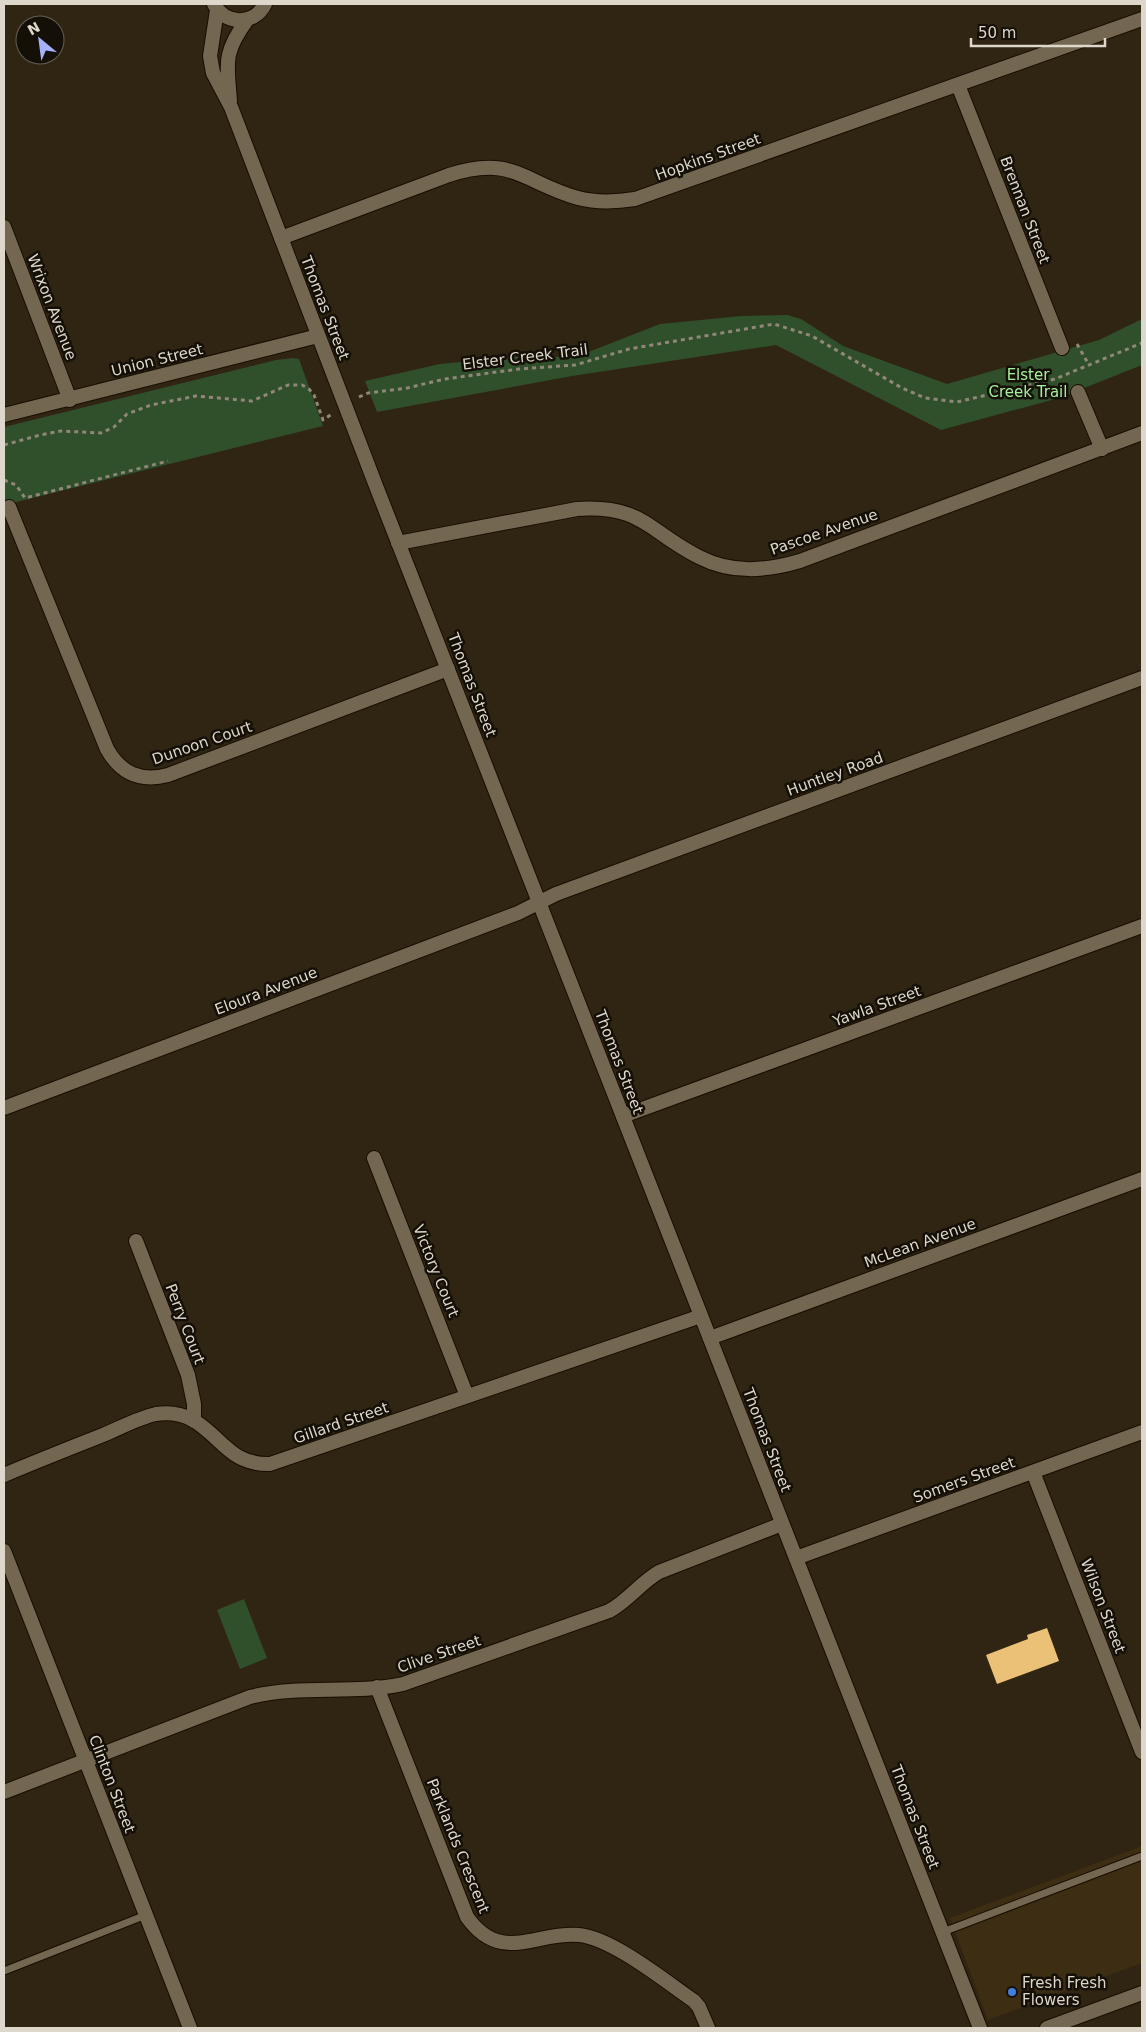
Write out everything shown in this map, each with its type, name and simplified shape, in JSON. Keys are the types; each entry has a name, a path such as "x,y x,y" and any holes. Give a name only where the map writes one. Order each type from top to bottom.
{"street":[{"name":"Thomas Street","path":"231,107 228,53 233,39 247,20 266,5"},
{"name":"Thomas Street","path":"215,7 210,56 213,73 231,107 398,542 980,2028"},
{"path":"215,7 230,20 247,20"},
{"name":"Hopkins Street","path":"281,238 449,175 476,168 488,167 514,171 577,198 619,201 635,199 1142,19"},
{"name":"Brennan Street","path":"958,85 1062,348"},
{"name":"Wrixon Avenue","path":"4,227 70,400"},
{"name":"Union Street","path":"4,415 70,400 318,336"},
{"path":"1078,392 1102,449"},
{"name":"Pascoe Avenue","path":"398,542 577,509 596,508 625,512 639,517 684,549 715,564 748,570 767,569 800,561 1142,433"},
{"name":"Dunoon Court","path":"9,507 107,749 114,761 129,774 149,779 168,775 448,669"},
{"name":"Huntley Road","path":"539,902 556,894 1142,678"},
{"name":"Eloura Avenue","path":"4,1108 518,913 539,902"},
{"name":"Yawla Street","path":"623,1116 1142,926"},
{"name":"Victory Court","path":"374,1158 467,1396"},
{"name":"McLean Avenue","path":"710,1338 1142,1179"},
{"name":"Perry Court","path":"136,1241 188,1375 194,1404 194,1421"},
{"name":"Gillard Street","path":"4,1475 144,1418 170,1413 194,1421 231,1453 258,1464 270,1464 701,1316"},
{"name":"Somers Street","path":"796,1558 1142,1432"},
{"name":"Wilson Street","path":"1033,1472 1142,1752"},
{"name":"Clive Street","path":"4,1792 256,1695 274,1692 403,1684 609,1611 626,1601 650,1577 659,1572 782,1524"},
{"name":"Clinton Street","path":"4,1551 190,2028"},
{"name":"Parklands Crescent","path":"377,1687 467,1917 473,1926 492,1939 506,1943 522,1944 578,1934 600,1941 694,2001 699,2007 708,2028"},
{"path":"1047,2028 1142,1993"}],"lane":[{"path":"943,1932 1142,1856"},
{"path":"4,1971 146,1916"}],"path":[{"name":"Elster Creek Trail","path":"361,396 445,379 519,369 575,365 629,349 774,324 812,336 902,388 925,398 957,402 1055,379 1142,343"},
{"path":"4,445 40,435 61,432 101,433 114,427 127,414 151,405 196,396 252,400 288,385 302,385 309,389 314,395 323,420 328,416"},
{"path":"4,480 16,485 24,498 168,461"}],"shaded area":[{"path":"1142,1846 1142,1963 988,2020 950,1918"}],"green space":[{"name":"Elster Creek Trail","path":"787,315 801,319 843,346 947,384 1099,340 1142,319 1142,365 1059,398 941,430 776,345 572,376 377,412 365,381 440,364 533,355 573,358 660,324 741,316"},
{"path":"299,359 323,426 4,505 4,427 276,360"},
{"path":"244,1599 267,1658 240,1669 217,1610"}],"building":[{"path":"1047,1628 1059,1661 997,1684 986,1655 1028,1639 1027,1635"}],"place":[{"name":"Fresh Fresh Flowers","path":"1012,1992"}]}
